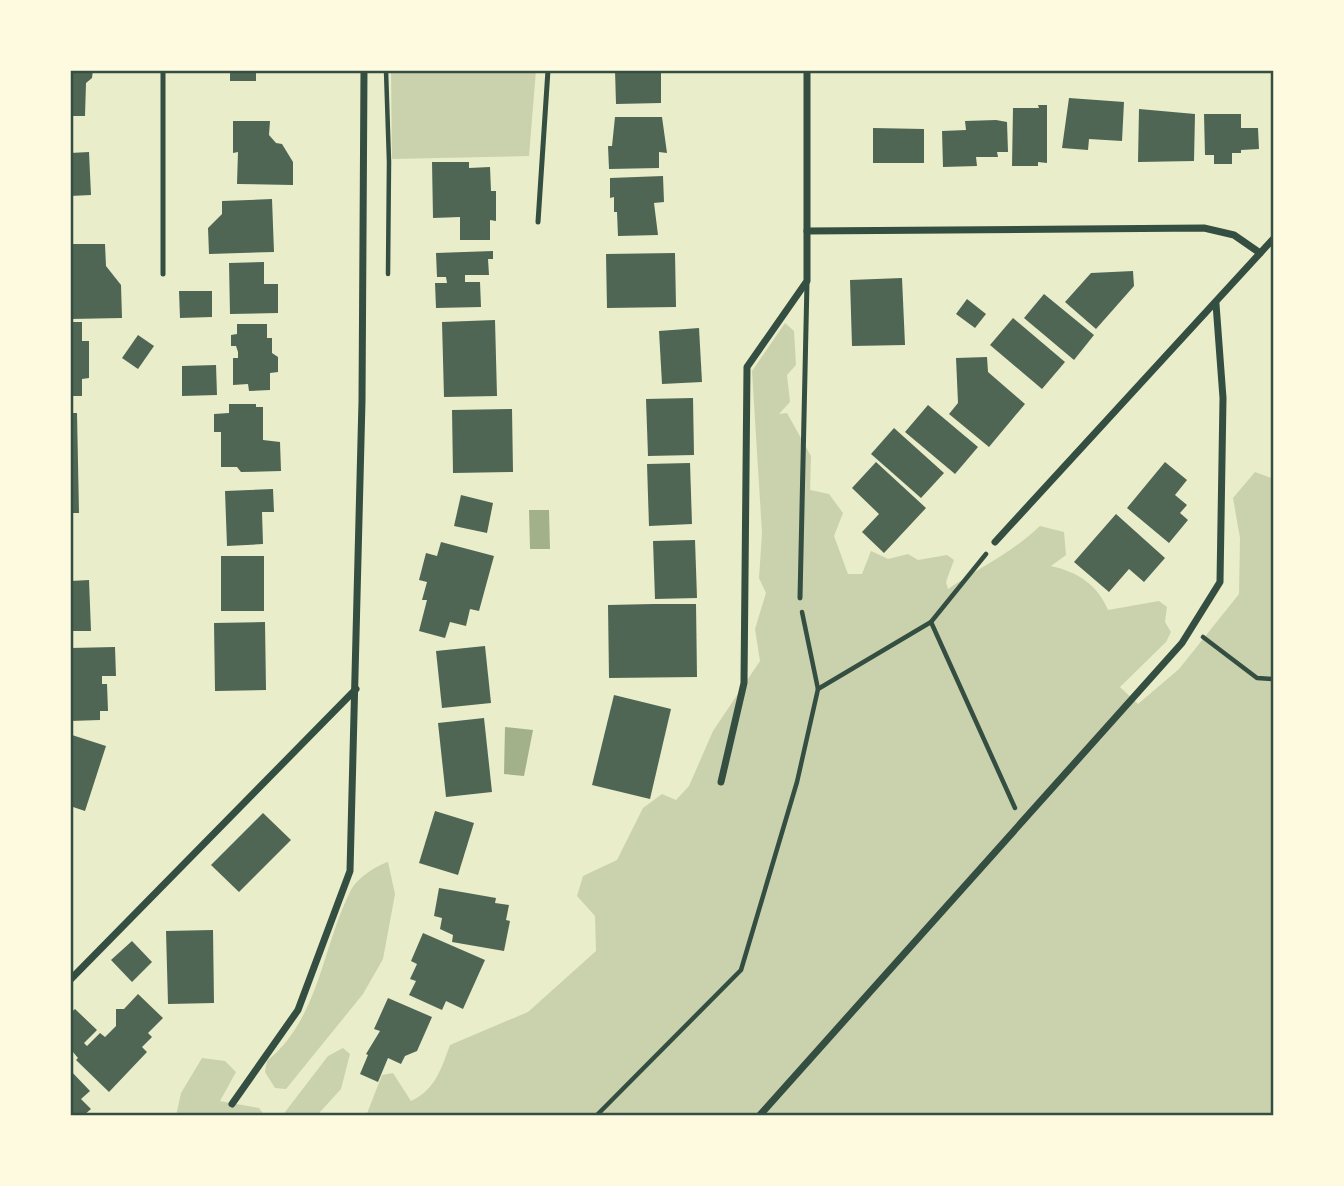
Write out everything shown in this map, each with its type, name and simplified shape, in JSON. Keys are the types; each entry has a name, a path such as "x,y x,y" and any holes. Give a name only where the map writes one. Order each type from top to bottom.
{"street":[{"path":"232,1104 298,1010 350,871 362,401 364,70"},
{"path":"721,782 744,683 747,368 807,281 807,70"},
{"path":"807,231 1204,228 1234,235 1261,253"},
{"path":"995,542 1274,238"},
{"path":"759,1116 1182,643 1220,582 1223,398 1216,304"},
{"path":"70,979 356,689"}],"lane":[{"path":"163,70 163,274"},
{"path":"538,222 548,70"},
{"path":"800,598 807,281"}],"path":[{"path":"386,70 388,274"},
{"path":"818,688 931,622 995,542"},
{"path":"596,1116 741,970 797,782 818,688 800,598"},
{"path":"931,622 1022,822"},
{"path":"1191,628 1257,678 1274,679"}],"shaded area":[{"path":"391,70 536,70 529,156 392,159"},
{"path":"785,323 794,331 796,365 787,375 790,402 779,414 787,413 811,456 810,490 829,494 843,513 834,536 848,574 862,574 871,551 888,559 908,554 918,560 947,555 954,560 946,582 948,589 1007,552 1040,526 1064,532 1066,555 1051,566 1086,581 1099,593 1108,610 1159,601 1167,607 1165,622 1171,632 1166,642 1120,687 1138,704 1179,669 1239,594 1240,538 1233,498 1255,472 1274,479 1274,1116 366,1116 382,1075 393,1073 411,1101 432,1084 450,1045 528,1012 596,951 595,916 577,896 583,876 617,860 643,808 662,794 676,800 689,786 713,731 760,661 755,629 766,593 759,578 762,533 752,371"},
{"path":"529,510 549,510 550,549 530,549"},
{"path":"505,727 533,730 524,776 504,774"},
{"path":"388,862 395,894 383,959 363,994 286,1089 275,1088 265,1072 267,1061 298,1025 309,1004 350,892 366,874"},
{"path":"343,1048 350,1054 341,1089 320,1112 322,1116 282,1116 328,1056"},
{"path":"202,1058 225,1061 236,1072 220,1101 259,1108 265,1116 176,1116 181,1093"}],"building":[{"path":"70,70 93,70 92,78 86,83 85,116 70,116"},
{"path":"230,70 256,70 256,81 230,81"},
{"path":"615,70 661,70 661,103 616,104"},
{"path":"1069,98 1124,102 1122,141 1089,139 1088,150 1062,148"},
{"path":"1038,105 1047,105 1047,163 1038,162 1038,166 1012,166 1013,108 1039,108"},
{"path":"1139,109 1195,114 1194,161 1138,162"},
{"path":"1204,114 1241,114 1241,128 1258,128 1259,149 1232,153 1232,164 1214,164 1214,155 1205,155"},
{"path":"615,117 662,117 667,153 659,152 659,168 609,169 608,146 612,146"},
{"path":"233,121 270,121 269,135 276,143 282,144 293,162 293,185 237,184 238,152 233,153"},
{"path":"965,121 1007,122 1008,152 997,152 998,157 976,157 977,166 943,167 942,131 966,130"},
{"path":"873,128 924,129 924,163 873,163"},
{"path":"89,152 91,195 70,196 70,153"},
{"path":"432,162 469,162 469,168 490,167 491,191 496,191 496,221 490,220 490,240 460,240 460,217 433,218"},
{"path":"663,176 664,202 654,203 658,235 618,236 614,197 610,198 610,178"},
{"path":"272,199 274,252 209,254 208,228 222,214 222,201"},
{"path":"70,244 105,244 106,266 121,285 122,318 70,319"},
{"path":"493,251 493,259 488,259 489,275 465,275 465,282 480,282 481,307 436,308 435,283 447,283 446,277 437,277 436,253"},
{"path":"675,253 676,307 607,308 606,254"},
{"path":"264,262 264,284 278,284 278,313 230,314 229,263"},
{"path":"1133,271 1134,286 1096,329 1065,302 1091,273"},
{"path":"902,278 905,345 852,346 850,280"},
{"path":"179,291 212,291 212,317 180,318"},
{"path":"1044,294 1094,335 1074,360 1024,318"},
{"path":"967,299 986,314 975,328 956,314"},
{"path":"1013,318 1065,362 1042,389 990,345"},
{"path":"495,320 497,396 444,397 442,322"},
{"path":"70,322 82,322 82,341 89,341 89,378 82,379 82,396 70,396"},
{"path":"237,324 267,324 267,338 272,338 272,353 278,357 278,372 270,373 270,390 249,391 248,384 233,385 233,358 238,358 238,352 236,346 231,346 231,335 237,334"},
{"path":"699,328 702,382 662,384 659,331"},
{"path":"138,335 154,346 138,369 122,358"},
{"path":"987,357 988,372 1025,404 989,447 949,414 958,403 956,358"},
{"path":"216,365 217,395 182,396 182,366"},
{"path":"693,398 694,455 648,456 646,399"},
{"path":"229,404 256,404 256,407 263,407 263,440 280,442 281,471 241,472 237,467 221,467 221,432 214,432 214,414 229,413"},
{"path":"928,405 978,447 955,474 905,432"},
{"path":"512,409 513,472 453,473 452,410"},
{"path":"70,413 77,413 79,513 70,513"},
{"path":"894,428 944,473 921,498 871,454"},
{"path":"876,462 926,508 884,553 862,532 879,514 852,488"},
{"path":"1165,462 1187,480 1175,495 1187,505 1180,513 1188,520 1169,543 1127,508"},
{"path":"690,463 692,524 649,526 647,464"},
{"path":"273,489 274,512 262,512 263,544 227,546 225,491"},
{"path":"461,495 493,503 487,533 454,526"},
{"path":"1116,514 1165,558 1144,582 1129,569 1109,592 1074,562"},
{"path":"695,540 697,598 655,599 653,541"},
{"path":"441,542 494,556 479,611 470,609 466,626 450,622 445,638 419,631 427,600 422,600 427,582 419,580 426,553 437,556"},
{"path":"221,556 264,556 264,611 221,611"},
{"path":"89,580 91,631 70,631 70,581"},
{"path":"696,604 697,677 609,678 608,605"},
{"path":"265,622 266,690 215,691 214,623"},
{"path":"485,646 491,703 442,708 436,651"},
{"path":"115,647 116,676 102,676 102,684 107,684 108,711 100,711 100,720 70,721 70,648"},
{"path":"614,695 671,709 650,799 592,785"},
{"path":"484,718 492,792 446,797 438,723"},
{"path":"72,735 106,746 85,811 70,806"},
{"path":"435,811 474,823 458,875 419,863"},
{"path":"263,813 291,840 239,892 211,865"},
{"path":"439,888 496,898 495,903 509,905 506,920 510,921 504,951 452,942 453,935 440,929 442,918 434,916"},
{"path":"213,930 214,1003 168,1004 166,931"},
{"path":"423,933 485,960 463,1009 446,1001 442,1010 409,995 416,981 410,979 417,964 411,961"},
{"path":"132,941 152,962 132,982 111,960"},
{"path":"138,994 163,1018 148,1033 152,1037 142,1047 147,1052 109,1092 76,1060 78,1058 73,1052 70,1056 70,1013 75,1009 97,1030 84,1043 87,1046 100,1033 105,1037 116,1026 116,1009 124,1009"},
{"path":"388,998 432,1017 417,1051 405,1056 401,1064 388,1058 378,1082 360,1074 368,1055 366,1054 380,1031 374,1029"},
{"path":"70,1070 90,1091 81,1099 91,1109 83,1116 70,1116"}]}
